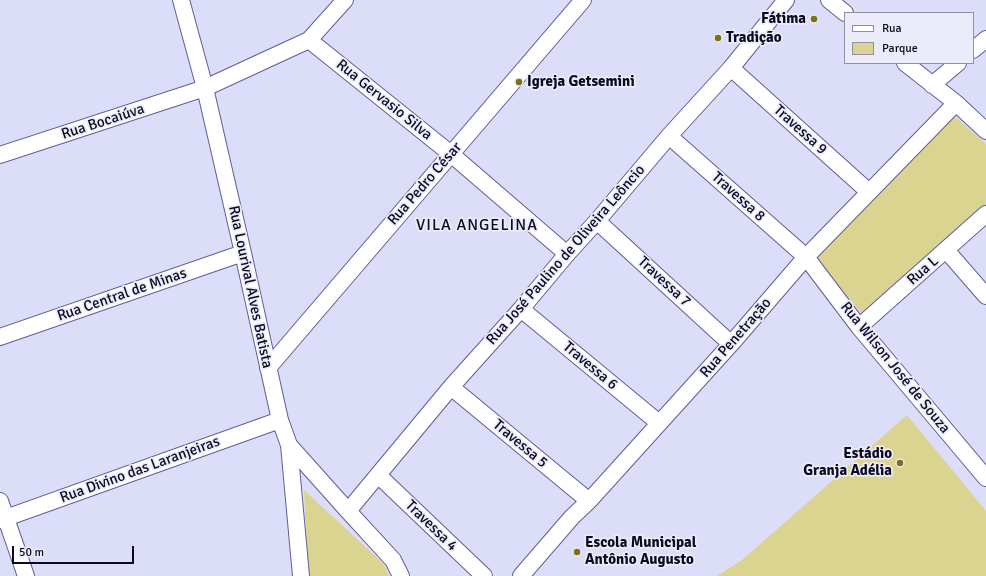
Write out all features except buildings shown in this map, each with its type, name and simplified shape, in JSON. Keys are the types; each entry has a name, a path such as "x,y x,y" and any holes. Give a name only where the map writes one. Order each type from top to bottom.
{"street":[{"name":"Rua Lourival Alves Batista","path":"181,0 205,88 244,253 280,420 289,445 301,576"},
{"path":"309,40 345,0"},
{"name":"Rua Pedro César","path":"268,368 583,0"},
{"name":"Rua José Paulino de Oliveira Leôncio","path":"348,511 451,387 521,309 669,136 731,68 786,0"},
{"path":"829,0 844,12"},
{"path":"974,49 986,39"},
{"name":"Rua Bocaiúva","path":"0,155 205,88 309,40"},
{"name":"Rua Gervasio Silva","path":"309,40 451,154 567,254"},
{"path":"906,64 956,103 986,131"},
{"path":"932,85 957,64"},
{"name":"Travessa 9","path":"731,68 869,192"},
{"name":"Rua Penetração","path":"521,576 572,517 589,501 731,344 806,257 956,103"},
{"name":"Travessa 8","path":"669,136 806,257"},
{"name":"Rua L","path":"859,327 986,214"},
{"name":"Travessa 7","path":"597,221 731,344"},
{"path":"946,250 986,296"},
{"name":"Rua Central de Minas","path":"0,338 244,253"},
{"name":"Rua Wilson José de Souza","path":"806,257 859,327 986,478"},
{"name":"Travessa 6","path":"521,309 659,424"},
{"name":"Travessa 5","path":"451,387 589,501"},
{"name":"Rua Divino das Laranjeiras","path":"3,519 280,420"},
{"path":"289,445 393,560 401,576"},
{"name":"Travessa 4","path":"378,475 484,576"},
{"path":"0,501 3,519 26,576"}],"green space":[{"path":"953,115 986,144 986,208 865,317 815,259"},
{"name":"Estádio Granja Adélia","path":"907,415 986,511 986,576 717,576 742,560"},
{"path":"304,490 384,564 389,576 308,576"}],"place":[{"name":"Fátima","path":"814,19"},
{"name":"Tradição","path":"718,38"},
{"name":"Igreja Getsemini","path":"519,82"},
{"name":"Estádio Granja Adélia","path":"900,463"},
{"name":"Escola Municipal Antônio Augusto","path":"577,552"}],"district":[{"name":"VILA ANGELINA","path":"477,226"}]}
